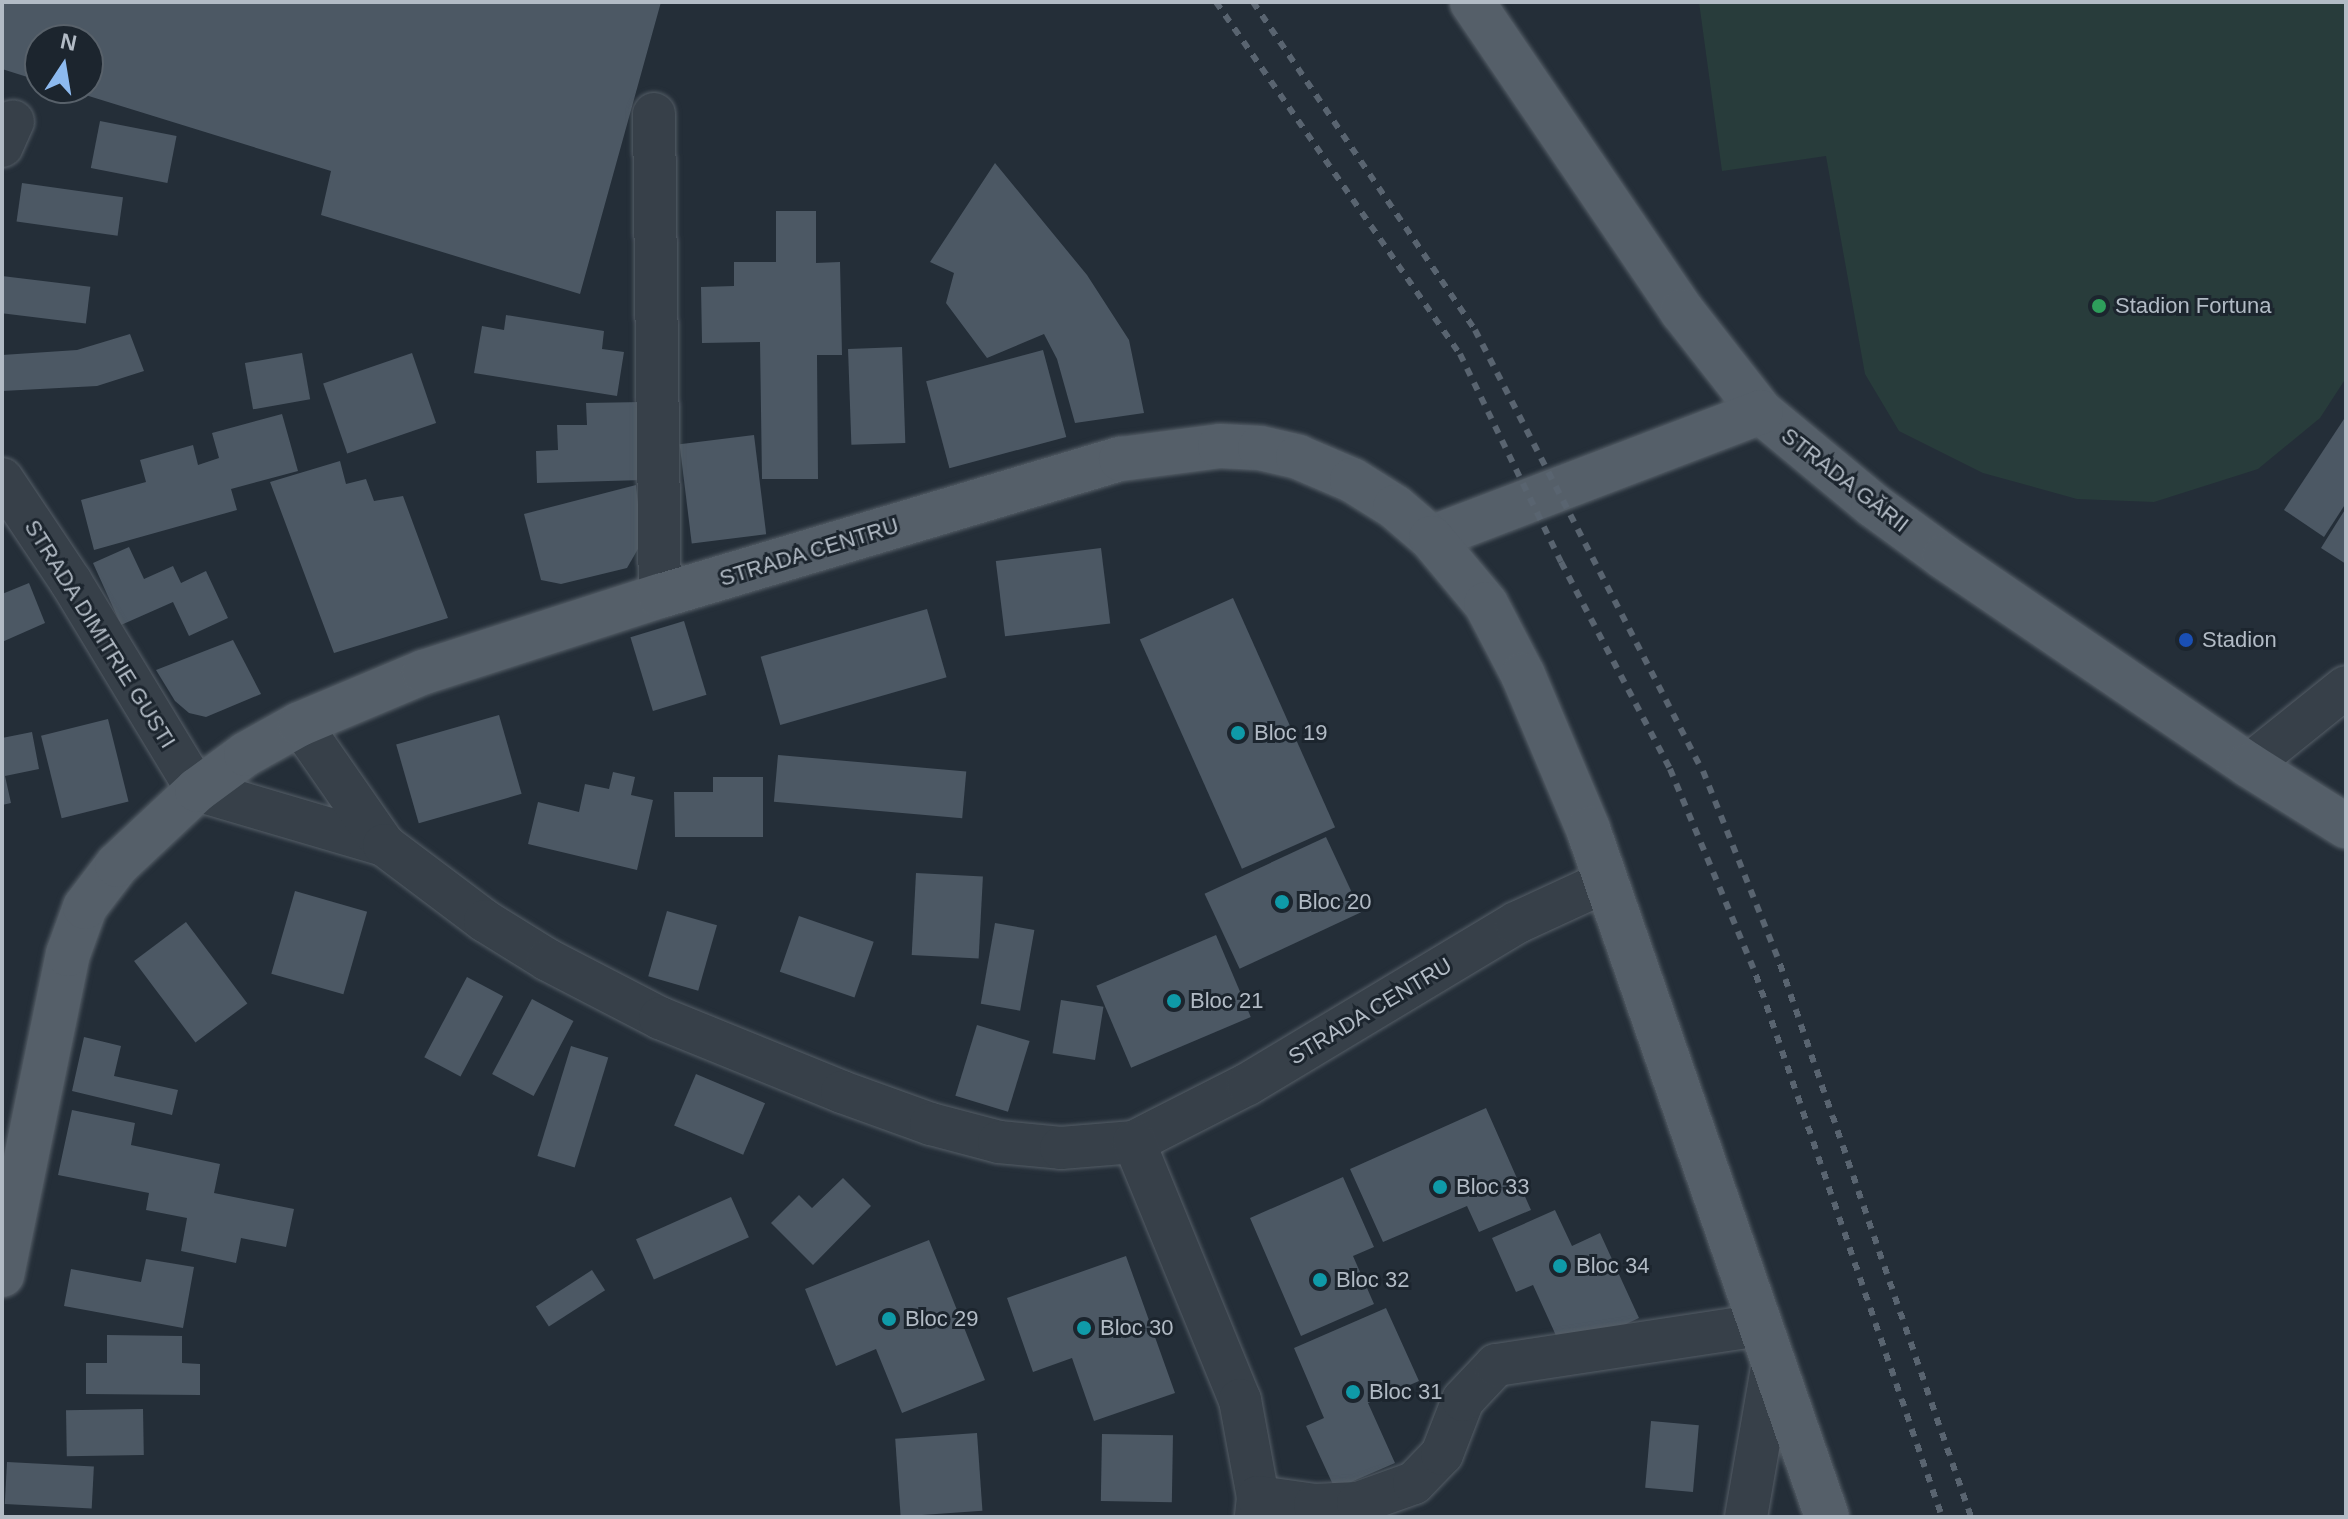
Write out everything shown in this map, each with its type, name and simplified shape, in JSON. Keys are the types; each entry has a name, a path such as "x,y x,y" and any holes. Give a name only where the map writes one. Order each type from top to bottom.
{"main road":[{"name":"STRADA GĂRII","path":"1472,2 1661,282 1761,412 1873,505 1944,557 2249,765 2346,826"},
{"path":"1431,538 1761,412"},
{"name":"STRADA CENTRU","path":"2,1275 68,954 85,907 117,865 197,790 246,754 300,724 424,672 660,596 1121,459 1220,446 1260,448 1298,457 1352,480 1395,507 1431,538 1486,604 1523,675 1607,881 1827,1517"}],"street":[{"path":"654,114 660,596"},
{"name":"STRADA DIMITRIE GUSTI","path":"2,479 71,582 197,790"},
{"path":"2249,765 2346,687"},
{"path":"300,724 384,845"},
{"path":"197,790 384,845"},
{"name":"STRADA CENTRU","path":"384,845 485,921 548,960 660,1018 842,1092 931,1124 999,1142 1061,1148 1134,1142 1248,1084 1516,923 1607,881"},
{"path":"1134,1142 1240,1400 1257,1507 1358,1503 1414,1483 1442,1454 1463,1400 1496,1365 1766,1343 1746,1517"}],"green space":[{"name":"Stadion Fortuna","path":"1699,2 2346,2 2346,378 2320,418 2258,469 2154,502 2077,499 1983,473 1899,431 1865,374 1826,156 1722,171"}],"building":[{"path":"2,2 661,2 580,294 321,215 331,171 104,101 104,24 24,24 24,76 2,69"},
{"path":"100,121 177,136 167,183 91,168"},
{"path":"995,163 1087,275 1129,340 1144,413 1075,423 1057,359 1044,334 987,358 946,303 954,273 930,262"},
{"path":"22,183 123,197 118,236 17,222"},
{"path":"776,211 816,211 816,263 840,262 842,355 817,355 818,479 762,479 760,342 702,343 701,287 734,286 734,262 776,262"},
{"path":"2,276 90,287 86,324 2,313"},
{"path":"506,315 604,331 602,349 624,352 617,396 474,373 482,326 504,330"},
{"path":"130,334 144,371 97,386 2,391 2,355 77,350"},
{"path":"902,347 905,443 851,445 848,349"},
{"path":"1043,350 1066,437 949,468 926,381"},
{"path":"302,353 310,399 253,409 245,363"},
{"path":"412,353 436,423 347,454 323,384"},
{"path":"642,402 644,480 537,483 536,451 558,450 557,425 587,425 586,403"},
{"path":"282,414 298,471 231,489 237,510 94,550 81,500 146,482 140,460 193,445 198,465 219,458 212,433"},
{"path":"2346,416 2346,503 2324,537 2284,510"},
{"path":"754,435 766,534 692,543 680,444"},
{"path":"340,461 346,484 366,479 374,501 403,496 448,618 334,653 270,482"},
{"path":"636,485 642,542 627,568 561,584 541,580 524,514"},
{"path":"2346,508 2346,564 2321,548"},
{"path":"129,547 144,579 173,566 181,583 206,571 228,618 189,636 173,602 121,625 93,563"},
{"path":"1101,548 1110,623 1005,636 996,561"},
{"path":"29,583 45,623 2,642 2,594"},
{"name":"Bloc 19","path":"1233,598 1335,827 1242,869 1140,639"},
{"path":"927,609 947,677 780,725 761,657"},
{"path":"684,621 707,695 653,711 630,637"},
{"path":"233,640 261,694 206,717 189,713 175,701 156,670"},
{"path":"499,715 522,794 419,823 396,744"},
{"path":"108,719 129,801 62,818 41,736"},
{"path":"32,732 39,769 5,776 11,803 2,805 2,738"},
{"path":"778,755 966,771 962,818 774,802"},
{"path":"613,772 635,777 631,795 653,800 637,870 528,844 538,802 579,812 585,784 609,789"},
{"path":"713,777 763,777 763,837 675,837 674,792 713,792"},
{"name":"Bloc 20","path":"1326,837 1361,912 1240,969 1205,894"},
{"path":"916,873 983,877 979,958 912,955"},
{"path":"295,891 367,912 343,994 271,974"},
{"path":"667,911 717,925 698,991 648,976"},
{"path":"799,916 874,942 854,998 780,972"},
{"path":"186,922 247,1003 195,1043 134,961"},
{"path":"995,923 1034,930 1020,1011 981,1004"},
{"name":"Bloc 21","path":"1216,935 1251,1017 1131,1068 1096,986"},
{"path":"467,977 503,996 460,1077 424,1057"},
{"path":"532,999 573,1021 534,1096 492,1074"},
{"path":"1061,1000 1103,1007 1095,1060 1053,1053"},
{"path":"977,1025 1030,1041 1008,1112 955,1096"},
{"path":"84,1037 121,1046 114,1076 178,1090 172,1115 72,1091"},
{"path":"571,1046 608,1057 575,1167 537,1156"},
{"path":"696,1074 765,1103 743,1155 674,1126"},
{"name":"Bloc 33","path":"1486,1108 1531,1210 1479,1232 1467,1206 1383,1242 1350,1169"},
{"path":"72,1110 135,1123 131,1145 220,1164 214,1193 294,1209 286,1247 241,1238 236,1263 181,1251 187,1218 146,1210 149,1193 58,1175"},
{"name":"Bloc 32","path":"1343,1177 1374,1247 1353,1256 1374,1304 1301,1336 1250,1218"},
{"path":"843,1178 871,1206 813,1265 771,1223 799,1195 812,1208"},
{"path":"731,1197 749,1237 654,1279 636,1239"},
{"name":"Bloc 34","path":"1555,1210 1572,1246 1600,1233 1639,1318 1564,1353 1533,1285 1516,1292 1492,1238"},
{"name":"Bloc 29","path":"929,1240 985,1380 902,1413 876,1349 836,1366 805,1289"},
{"name":"Bloc 30","path":"1126,1256 1175,1393 1094,1421 1072,1358 1033,1372 1007,1298"},
{"path":"146,1259 194,1267 183,1328 64,1306 71,1269 141,1282"},
{"path":"592,1270 605,1290 549,1327 536,1306"},
{"name":"Bloc 31","path":"1386,1308 1419,1381 1368,1403 1395,1463 1335,1489 1306,1426 1324,1418 1294,1348"},
{"path":"107,1335 182,1336 182,1363 200,1364 200,1395 86,1394 86,1363 107,1363"},
{"path":"143,1409 144,1455 67,1456 66,1410"},
{"path":"1651,1421 1699,1425 1693,1492 1645,1488"},
{"path":"977,1433 982,1511 901,1517 895,1439"},
{"path":"1102,1434 1173,1435 1172,1502 1101,1501"},
{"path":"7,1462 94,1467 92,1508 5,1504"}],"railway":[{"path":"1216,2 1460,354 1561,562 1670,769 1756,975 1942,1517"},
{"path":"1253,2 1475,330 1703,771 1780,964 1971,1517"}],"place":[{"name":"Stadion Fortuna","path":"2099,306"},
{"name":"Stadion","path":"2186,640"},
{"name":"Bloc 19","path":"1238,733"},
{"name":"Bloc 20","path":"1282,902"},
{"name":"Bloc 21","path":"1174,1001"},
{"name":"Bloc 33","path":"1440,1187"},
{"name":"Bloc 34","path":"1560,1266"},
{"name":"Bloc 32","path":"1320,1280"},
{"name":"Bloc 29","path":"889,1319"},
{"name":"Bloc 30","path":"1084,1328"},
{"name":"Bloc 31","path":"1353,1392"}]}
